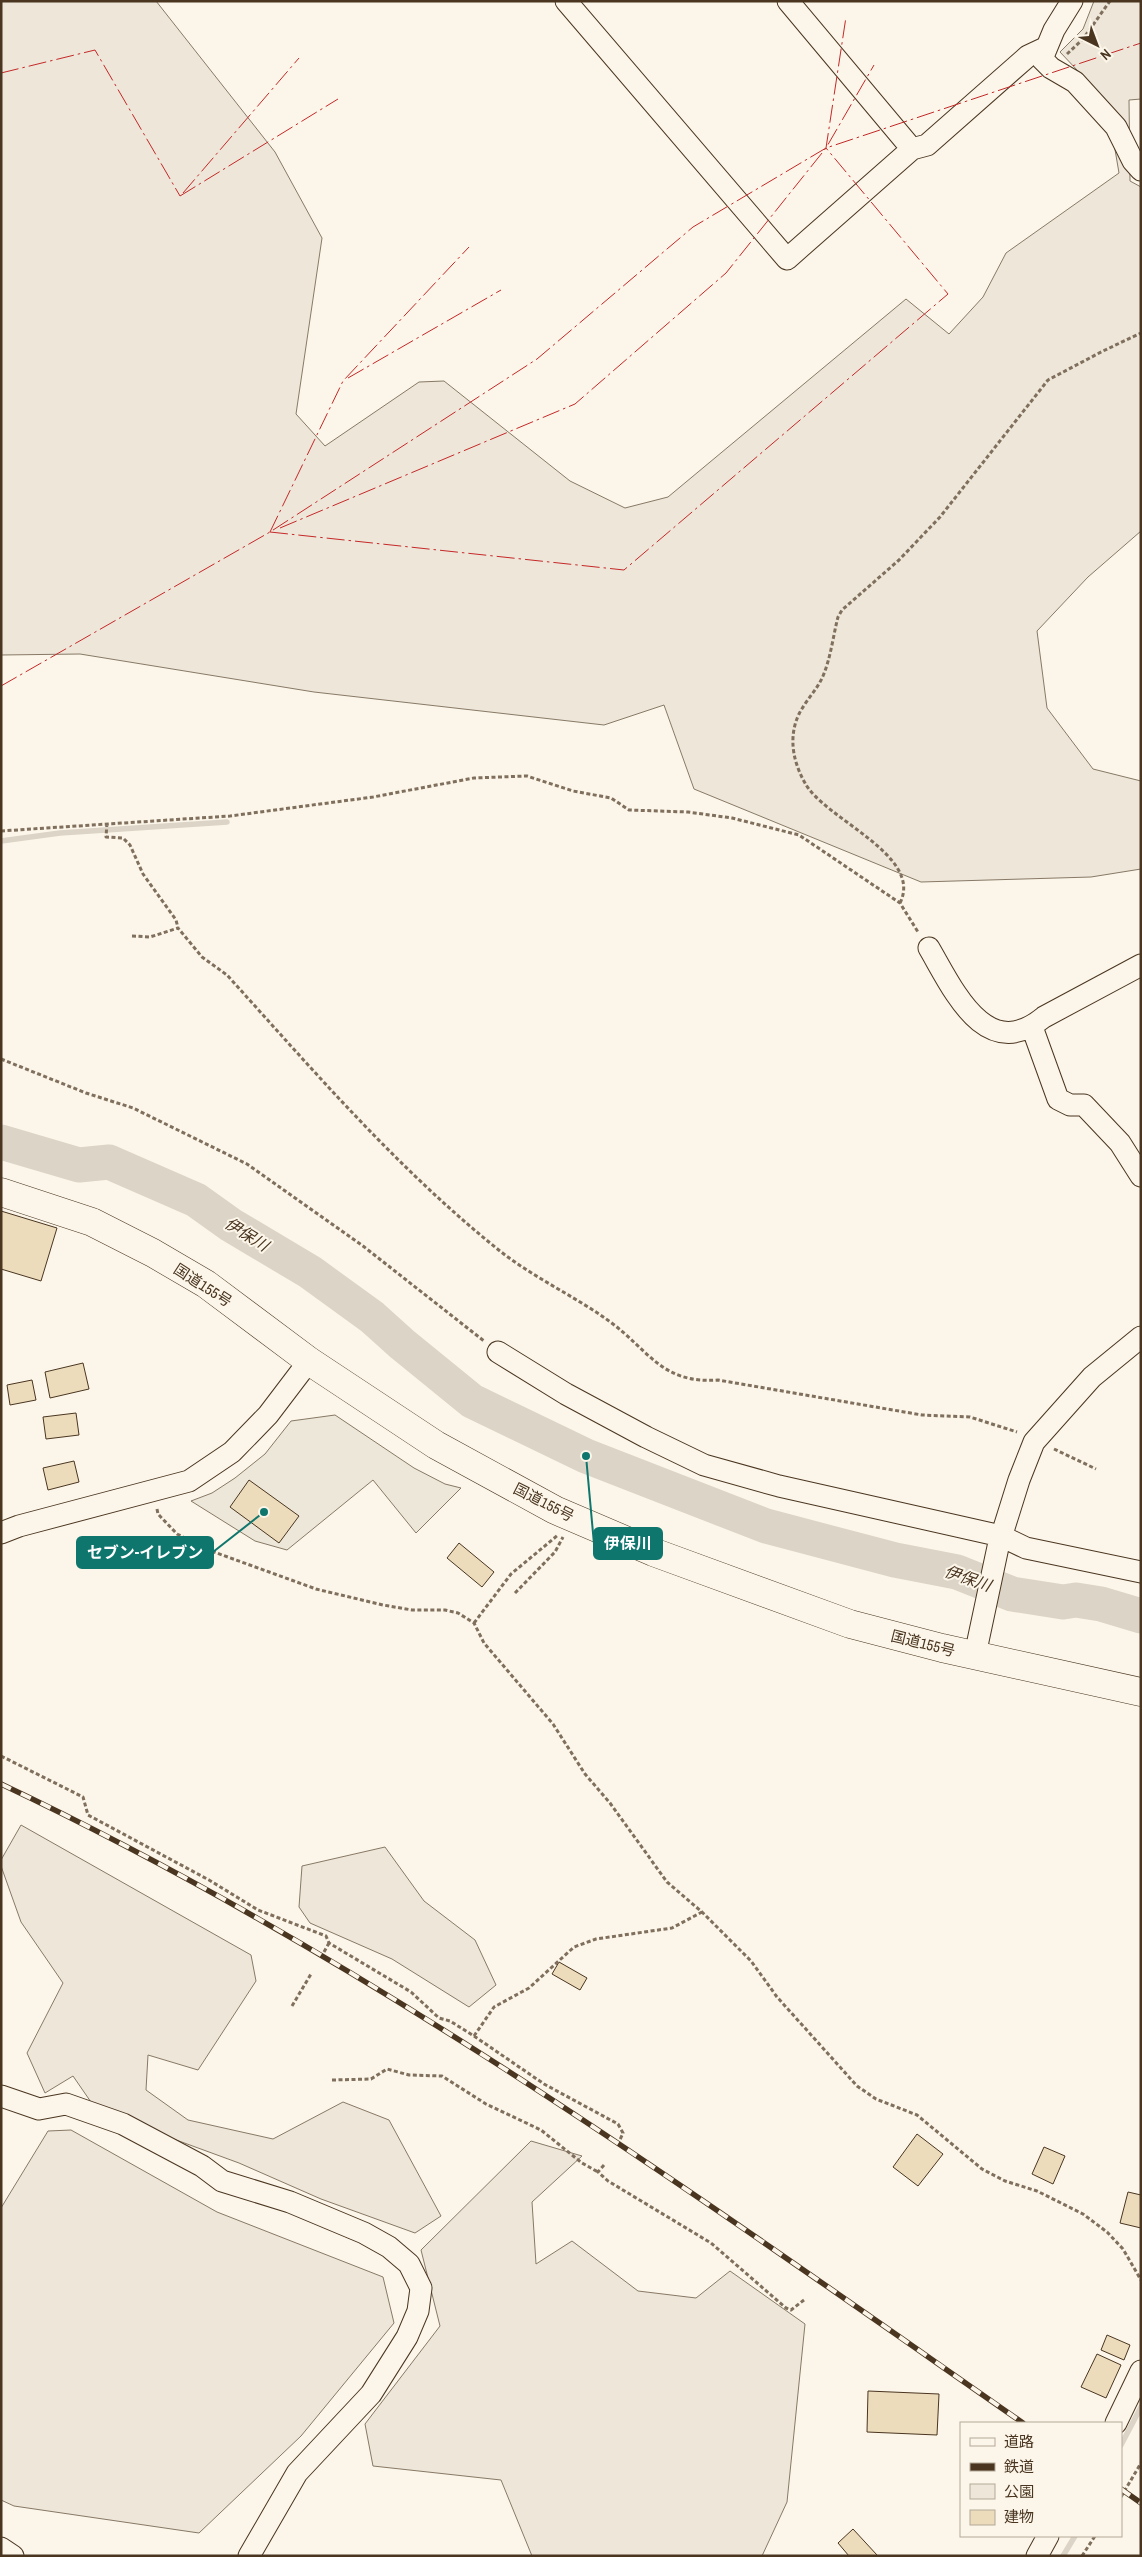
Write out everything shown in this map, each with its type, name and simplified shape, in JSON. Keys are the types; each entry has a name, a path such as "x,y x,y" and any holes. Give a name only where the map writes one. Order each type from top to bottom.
{"highway":[{"name":"国道155号","path":"1,1192 92,1222 153,1253 206,1284 309,1360 436,1445 555,1510 653,1552 850,1624 975,1655 1141,1692"}],"street":[{"path":"566,1 787,259 912,149 927,145 1028,56 1053,54"},
{"path":"788,1 912,149"},
{"path":"1072,1 1053,54 1042,59 1051,68 1075,82 1116,127 1133,161 1141,170"},
{"path":"929,948 960,1002 979,1022 992,1029 1011,1032 1032,1027 1044,1017 1141,965"},
{"path":"1032,1027 1058,1099 1070,1105 1084,1105 1120,1143 1141,1176"},
{"path":"975,1655 999,1542 1019,1480 1036,1440 1092,1377 1141,1336"},
{"path":"498,1352 566,1394 646,1437 704,1465 999,1542 1141,1572"},
{"path":"1,1533 19,1526 189,1481 232,1452 268,1415 309,1360"},
{"path":"1,2096 39,2109 66,2104 115,2121 202,2166 222,2180 290,2202 364,2233 389,2247 409,2264 421,2288 418,2311 407,2337 371,2394 297,2473 249,2556"},
{"path":"1116,2422 1141,2371"},
{"path":"1037,2556 1047,2537"},
{"path":"1,2548 13,2556"}],"path":[{"path":"1053,54 1083,39 1110,1"},
{"path":"900,903 904,895 902,882 896,866 886,852 822,804 806,786 796,767 794,730 799,714 824,674 838,617 899,560 940,517 1038,390 1048,380 1103,350 1141,333"},
{"path":"1,831 230,816 373,797 474,778 527,776 573,791 611,798 629,810 688,812 732,818 799,835 900,903 929,948"},
{"path":"107,823 106,837 123,838 130,844 144,874 176,920 178,928 202,957 227,975 371,1134 417,1180 496,1249 609,1321 662,1368 699,1381 718,1380 922,1415 970,1418 1036,1440 1096,1469"},
{"path":"132,936 150,937 178,928"},
{"path":"1,1059 86,1093 133,1108 247,1164 363,1246 498,1352"},
{"path":"153,1491 158,1514 177,1534 214,1552 356,1600 412,1610 445,1610 458,1613 474,1623 484,1643 553,1724 585,1774 610,1803 667,1882 702,1912 751,1961 777,1997 857,2086 876,2099 917,2115 982,2169 1005,2182 1036,2191 1083,2214 1108,2232 1123,2249 1141,2280"},
{"path":"474,1623 511,1574 562,1532 563,1538 555,1552 515,1593"},
{"path":"1,1756 83,1797 88,1816 194,1872 258,1910 320,1932 326,1936 329,1943 411,1992 439,2018 450,2021 474,2036 544,2084 618,2124 623,2133 619,2142"},
{"path":"474,2036 494,2007 529,1988 574,1947 596,1939 672,1928 702,1912"},
{"path":"324,1952 329,1943"},
{"path":"292,2006 311,1974"},
{"path":"332,2080 341,2082 371,2079 387,2070 409,2075 442,2076 486,2104 541,2130 582,2163 711,2243 786,2308 791,2310 804,2300"},
{"path":"598,2172 604,2165"},
{"path":"1122,2495 1141,2463"},
{"path":"1082,2556 1094,2537"}],"green space":[{"path":"1,1 156,1 275,152 322,238 296,414 325,446 419,382 444,381 570,481 625,508 668,497 906,299 949,334 983,297 1006,253 1119,173 1112,132 1113,108 1060,52 1083,29 1094,1 1141,1 1141,99 1129,100 1130,181 1141,187 1141,531 1088,577 1037,631 1047,708 1093,769 1141,781 1141,869 1091,877 921,882 694,789 664,705 604,725 314,692 80,654 1,655"},
{"path":"21,1825 251,1955 256,1981 198,2070 148,2055 146,2090 188,2120 273,2139 343,2102 389,2120 441,2216 415,2233 321,2199 239,2163 149,2130 93,2105 73,2076 45,2093 27,2053 63,1983 21,1922 1,1866 1,1860"},
{"path":"385,1847 424,1901 475,1940 496,1985 469,2007 392,1959 310,1923 299,1907 302,1866"},
{"path":"71,2130 217,2212 383,2277 394,2323 301,2436 199,2533 14,2506 1,2500 1,2208 48,2131"},
{"path":"531,2141 582,2156 532,2202 536,2264 572,2241 638,2291 696,2298 730,2271 805,2324 787,2502 762,2556 532,2556 501,2480 373,2466 365,2424 440,2326 421,2250"}],"shaded area":[{"path":"335,1415 414,1468 445,1484 461,1488 416,1533 373,1480 287,1550 255,1541 191,1501 212,1493 235,1478 265,1454 291,1421"}],"building":[{"path":"1,1211 57,1228 41,1281 1,1269"},
{"path":"83,1363 89,1389 50,1398 45,1372"},
{"path":"32,1380 36,1400 10,1405 7,1385"},
{"path":"76,1413 79,1435 46,1439 43,1417"},
{"path":"74,1461 79,1482 48,1490 43,1468"},
{"path":"249,1480 299,1516 279,1543 230,1507"},
{"path":"459,1543 494,1572 482,1587 447,1558"},
{"path":"559,1962 587,1978 580,1990 552,1974"},
{"path":"917,2134 943,2154 918,2186 893,2167"},
{"path":"1044,2147 1065,2156 1053,2184 1032,2174"},
{"path":"1128,2192 1141,2195 1141,2228 1120,2223"},
{"path":"1107,2335 1130,2345 1124,2360 1101,2350"},
{"path":"1097,2354 1121,2365 1106,2398 1081,2387"},
{"path":"868,2391 939,2394 937,2435 867,2432"},
{"path":"853,2529 876,2556 849,2556 838,2543"}],"waterway":[{"path":"1,841 60,833 227,822"},
{"name":"伊保川","path":"1,1142 79,1165 109,1162 196,1200 231,1225 310,1272 372,1317 472,1401 586,1456 766,1526 895,1560 957,1572 1012,1594 1063,1602 1076,1600 1101,1604 1141,1616"},
{"path":"1122,2443 1141,2407"},
{"path":"1063,2556 1074,2537"}],"railway":[{"path":"1,1784 136,1851 268,1924 398,2001 525,2082 651,2166 1022,2422"},
{"path":"1122,2490 1141,2503"}],"power":[{"path":"270,532 624,570 948,294 826,148 846,17"},
{"path":"1,686 270,532 537,359 693,227 826,148 1141,43"},
{"path":"1,73 95,50 180,196"},
{"path":"183,193 299,58"},
{"path":"280,528 575,404 726,273 826,148 874,65"},
{"path":"180,196 338,99"},
{"path":"270,532 343,381 469,247"},
{"path":"348,378 501,290"}],"place":[{"name":"伊保川","path":"586,1456"},
{"name":"セブン-イレブン","path":"264,1512"}]}
